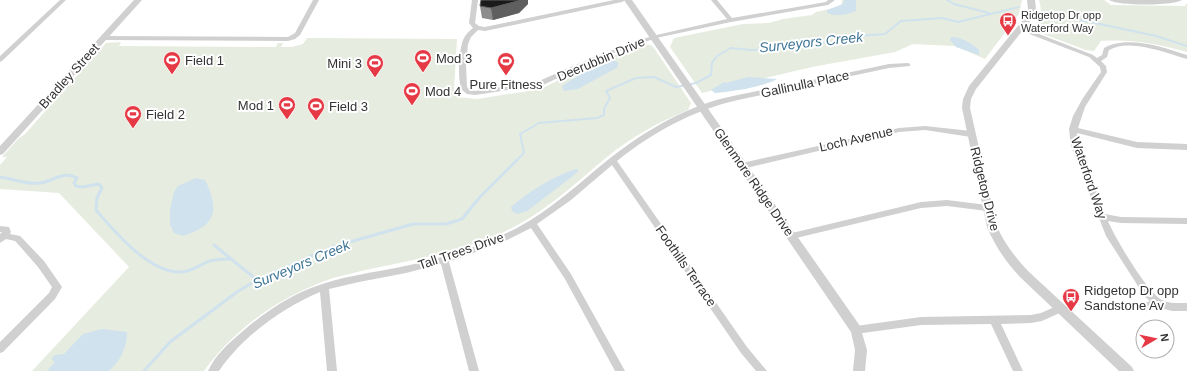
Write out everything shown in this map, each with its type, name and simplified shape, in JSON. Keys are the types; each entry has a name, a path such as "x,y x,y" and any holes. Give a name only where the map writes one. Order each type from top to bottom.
{"street":[{"path":"0,60 63,0"},
{"name":"Bradley Street","path":"1,151 138,0"},
{"path":"104,38 293,38 298,34 316,0"},
{"path":"474,0 473,24 477,28 493,29 622,0"},
{"name":"Glenmore Ridge Drive","path":"628,0 856,330 862,351 859,371"},
{"path":"714,0 731,20"},
{"name":"Deerubbin Drive","path":"477,28 467,38 465,46 464,87 473,93 541,83 604,54 654,37 731,20 828,3 832,0"},
{"name":"Ridgetop Drive","path":"1031,0 1032,9 1030,16 1021,29 992,62 968,95 966,108 987,208 995,234 1007,254 1024,274 1128,371"},
{"path":"1112,0 1123,2 1172,2 1179,0"},
{"path":"1021,29 1096,60 1105,56 1107,47 1118,45 1149,46 1187,57"},
{"name":"Waterford Way","path":"1096,60 1103,66 1104,72 1076,116 1073,129 1075,146 1102,217 1113,241 1148,294 1156,302"},
{"name":"Gallinulla Place","path":"703,108 745,96 889,66 908,65"},
{"name":"Tall Trees Drive","path":"213,371 232,347 263,320 294,300 324,287 356,278 394,272 444,259 489,244 532,223 569,197 612,160 656,131 703,108"},
{"name":"Loch Avenue","path":"742,166 899,130 925,128 971,134"},
{"path":"1073,129 1137,145 1187,147"},
{"name":"Foothills Terrace","path":"612,160 744,350 762,371"},
{"path":"792,236 920,205 947,203 987,208"},
{"path":"1102,217 1121,220 1187,221"},
{"path":"532,223 545,239 567,272 620,371"},
{"path":"0,350 52,296 57,287 41,264 17,238 2,235"},
{"path":"444,259 474,371"},
{"path":"324,287 332,371"},
{"path":"1107,307 1145,307 1151,306 1156,302 1166,306 1187,307"},
{"path":"856,330 921,321 1031,319 1042,317 1061,308"},
{"path":"994,320 1018,371"}],"shaded area":[{"path":"842,0 1022,0 1019,14 985,59 955,46 913,44 895,52 812,67 702,93 670,47 674,38 743,24 769,23 783,19 812,15 816,12 839,7"},
{"path":"1039,0 1104,0 1111,5 1185,6 1187,3 1187,52 1155,44 1134,41 1101,41 1094,51 1086,50 1033,29 1040,15 1041,8"},
{"path":"307,38 457,39 454,89 457,97 477,99 541,89 586,66 644,44 651,45 691,103 688,110 656,125 626,143 566,192 533,216 499,234 453,250 333,278 314,285 278,303 261,314 231,340 204,371 32,371 129,267 59,193 0,189 0,165 7,157 2,157 18,139 25,134 106,43 121,42 119,46 276,47 278,43 283,43 281,47 292,47 303,44"}],"water":[{"path":"844,0 856,0 856,11 842,15 827,13 827,10 843,4"},
{"path":"951,37 963,39 970,43 979,50 979,55 956,47 950,40"},
{"path":"611,60 618,62 618,67 578,89 564,91 562,86 592,69 592,67"},
{"path":"748,77 777,79 756,87 738,90 715,93 711,90 724,82 726,83"},
{"path":"576,169 579,170 573,176 527,211 517,214 512,211 511,207 526,195 550,180"},
{"path":"196,178 205,180 210,191 213,200 212,216 202,227 183,236 174,233 170,225 170,210 174,192 178,186"},
{"path":"102,329 127,332 126,343 122,353 117,362 109,371 47,371 55,362 51,359 55,355 64,354 83,334"}],"building":[{"path":"481,0 519,0 491,8 480,6"}],"waterway":[{"path":"947,0 954,4 989,13"},
{"name":"Surveyors Creek","path":"257,280 332,247 413,224 446,224 462,219 480,197 524,153 520,134 539,123 597,118 604,115 604,109 610,98 606,91 636,78 654,77 676,87 696,83 711,75 712,63 717,56 731,48 751,50 776,49 801,43 836,42 846,37 885,34 901,21 942,18 958,22 1019,7"},
{"name":"Surveyors Creek","path":"1043,12 1156,36 1187,46"},
{"path":"0,177 26,183 41,183 68,175 77,178 74,183 76,186 82,187 99,184 102,188 97,198 96,210 134,250 145,259 169,271 184,272 210,261 231,259"},
{"path":"214,245 257,280"},
{"name":"Surveyors Creek","path":"144,371 170,342 237,292 257,280"}],"place":[{"name":"Ridgetop Dr opp Waterford Way","path":"1008,36"},
{"name":"Mod 3","path":"423,73"},
{"name":"Field 1","path":"172,75"},
{"name":"Pure Fitness","path":"506,76"},
{"name":"Mini 3","path":"375,78"},
{"name":"Mod 4","path":"412,106"},
{"name":"Mod 1","path":"287,120"},
{"name":"Field 3","path":"316,121"},
{"name":"Field 2","path":"133,129"},
{"name":"Ridgetop Dr opp Sandstone Av","path":"1071,312"}]}
